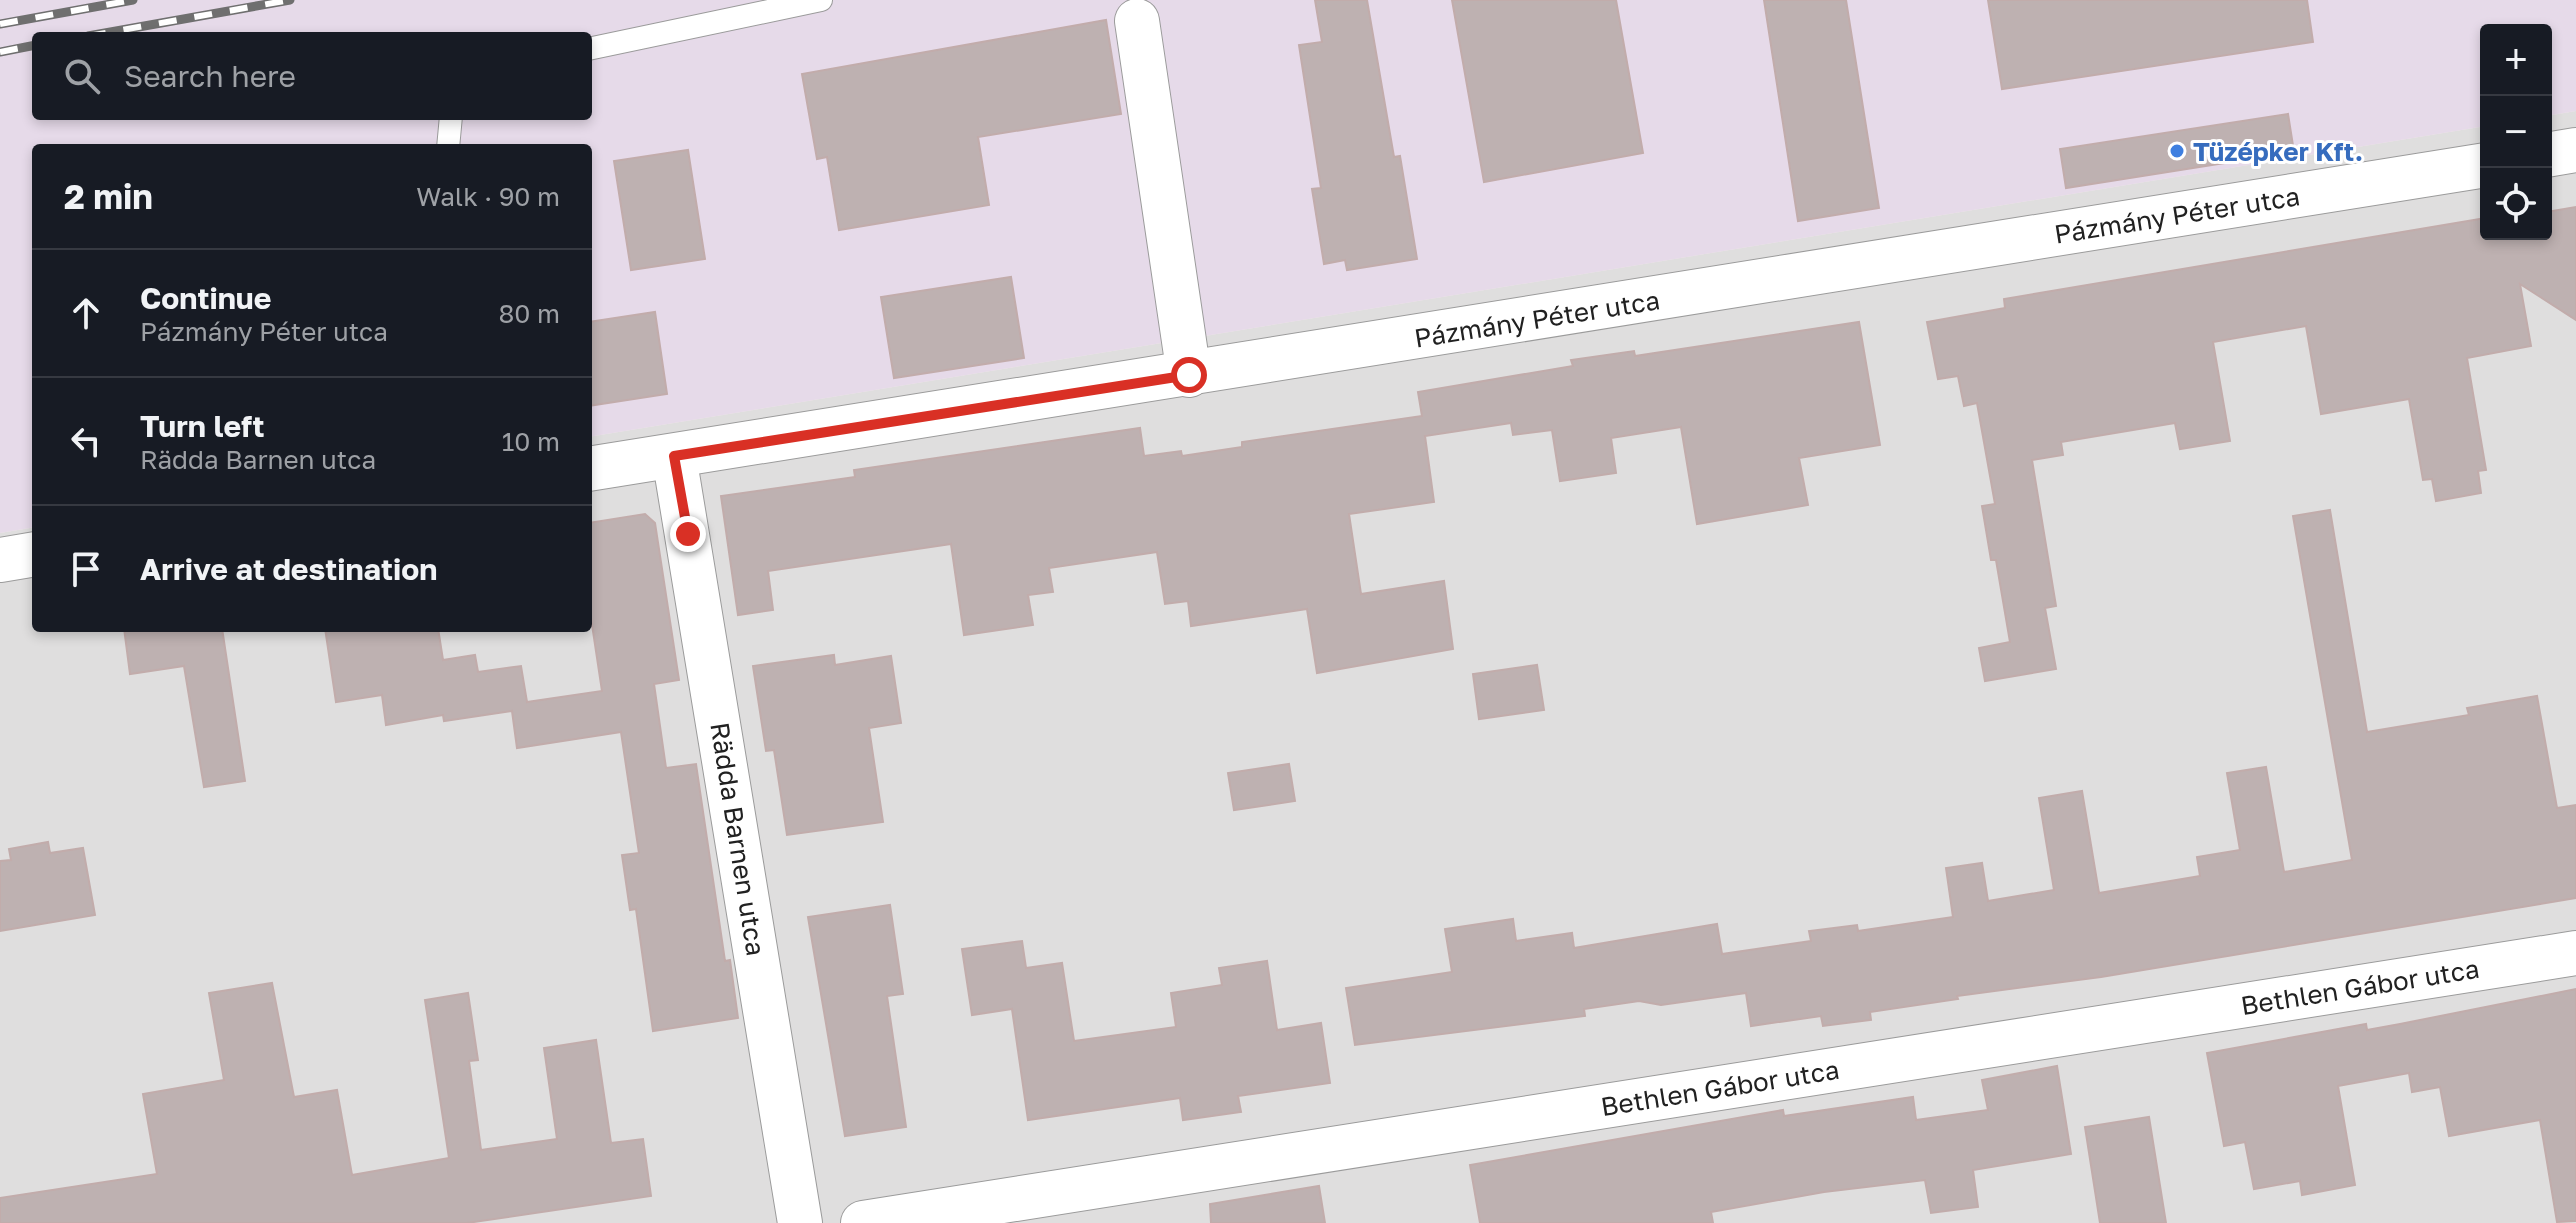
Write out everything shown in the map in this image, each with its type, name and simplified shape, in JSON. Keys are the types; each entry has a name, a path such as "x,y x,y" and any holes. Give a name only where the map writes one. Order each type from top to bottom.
{"street":[{"path":"1137,21 1189,375"},
{"path":"2552,154 2576,150"},
{"name":"Pázmány Péter utca","path":"592,468 1189,375 2014,226 2480,166"},
{"name":"Rädda Barnen utca","path":"674,456 800,1223"},
{"path":"0,560 32,555"},
{"name":"Bethlen Gábor utca","path":"863,1223 2576,953"}],"lane":[{"path":"592,48 821,0"},
{"path":"448,144 451,120"}],"shaded area":[{"path":"0,0 2576,0 2576,111 2552,115 2552,24 2480,24 2480,127 592,436 592,144 32,144 32,528 0,533"},
{"path":"2576,111 2576,1223 0,1223 0,533 32,528 32,632 592,632 592,436 2480,127 2480,240 2552,240 2552,115"}],"building":[{"path":"1315,0 1367,0 1394,157 1400,156 1417,259 1347,270 1345,260 1324,264 1312,189 1321,188 1299,45 1322,42"},
{"path":"1452,0 1616,0 1643,153 1484,182"},
{"path":"1764,0 1846,0 1879,208 1798,221"},
{"path":"1988,0 2307,0 2313,42 2002,89"},
{"path":"1106,20 1121,114 978,137 989,205 839,230 827,157 817,159 802,74"},
{"name":"Tüzépker Kft.","path":"2288,114 2294,152 2066,188 2060,149"},
{"path":"688,150 705,259 631,270 614,161"},
{"path":"2576,207 2576,320 2520,284 2531,346 2467,358 2486,470 2478,471 2481,493 2436,501 2432,479 2423,480 2409,399 2321,414 2306,326 2213,342 2230,441 2180,449 2175,423 2061,442 2063,455 2032,460 2056,606 2045,608 2056,669 1985,681 1979,648 2010,642 1996,560 1991,560 1982,506 1995,504 1977,403 1964,406 1958,376 1938,379 1927,322 2005,308 2004,299 2480,219 2480,240 2552,240 2552,211"},
{"path":"1011,277 1024,358 894,378 881,297"},
{"path":"655,312 667,394 592,405 592,321"},
{"path":"1859,322 1880,445 1799,458 1808,505 1697,524 1681,427 1611,438 1616,473 1560,481 1552,430 1513,435 1511,423 1425,436 1434,502 1349,514 1361,594 1444,581 1453,649 1317,673 1307,609 1191,626 1188,601 1165,604 1157,552 1049,568 1053,592 1028,595 1033,625 964,635 951,544 768,571 773,610 738,615 721,496 855,477 854,470 1140,428 1144,456 1181,451 1182,456 1242,447 1242,442 1422,416 1418,392 1573,366 1571,360 1634,351 1635,356"},
{"path":"2330,510 2367,732 2469,715 2467,708 2537,696 2557,808 2576,805 2576,898 2101,977 1957,996 1958,999 1870,1012 1871,1020 1823,1026 1821,1016 1751,1026 1746,993 1661,1005 1639,1001 1584,1009 1585,1016 1355,1045 1346,988 1452,972 1445,929 1513,919 1516,941 1572,933 1574,948 1717,924 1722,954 1811,941 1809,931 1857,925 1858,931 1953,917 1946,868 1982,863 1988,901 2054,890 2039,798 2082,791 2099,893 2200,876 2197,857 2240,850 2227,773 2266,767 2284,872 2352,860 2293,516"},
{"path":"645,514 655,523 679,680 654,684 666,768 696,764 725,961 730,960 738,1018 653,1031 636,909 630,910 622,855 639,853 621,732 517,748 512,711 444,721 443,715 386,725 382,695 336,702 326,632 439,632 443,660 475,655 478,672 521,666 527,702 602,691 592,625 592,522"},
{"path":"125,632 223,632 245,781 204,787 184,666 130,674"},
{"path":"834,655 835,665 891,656 901,723 869,728 883,822 787,835 774,750 766,751 753,666"},
{"path":"1537,665 1544,710 1479,719 1473,674"},
{"path":"1289,764 1295,801 1234,810 1228,773"},
{"path":"48,842 50,853 83,848 95,915 0,931 0,861 11,860 9,849"},
{"path":"890,905 903,994 887,996 906,1127 845,1136 808,917"},
{"path":"1022,941 1026,968 1062,963 1074,1041 1176,1027 1171,993 1222,985 1219,968 1267,961 1277,1030 1321,1023 1330,1083 1238,1096 1241,1112 1183,1120 1180,1098 1028,1120 1012,1009 972,1015 962,949"},
{"path":"272,983 294,1097 337,1090 352,1175 449,1158 425,1000 468,993 478,1060 469,1061 481,1150 557,1139 544,1048 596,1040 611,1143 643,1139 651,1196 467,1223 0,1223 0,1198 157,1174 143,1094 224,1080 209,993"},
{"path":"2576,989 2576,1221 2557,1222 2540,1120 2449,1136 2440,1087 2412,1092 2409,1073 2338,1086 2355,1185 2302,1195 2300,1181 2254,1189 2245,1142 2224,1146 2207,1053 2366,1024 2367,1030"},
{"path":"2057,1066 2071,1154 1973,1170 1978,1207 1931,1213 1925,1180 1824,1192 1711,1212 1713,1223 1480,1223 1470,1165 1783,1110 1784,1116 1913,1097 1916,1120 1988,1110 1982,1080"},
{"path":"2149,1117 2166,1223 2100,1223 2085,1127"},
{"path":"1319,1186 1325,1223 1211,1223 1210,1204"}],"railway":[{"path":"0,24 133,0"},
{"path":"110,32 290,0"},
{"path":"0,52 32,46"}],"place":[{"name":"Tüzépker Kft.","path":"2177,151"}],"route":[{"path":"688,534 674,456 1189,375"}]}
